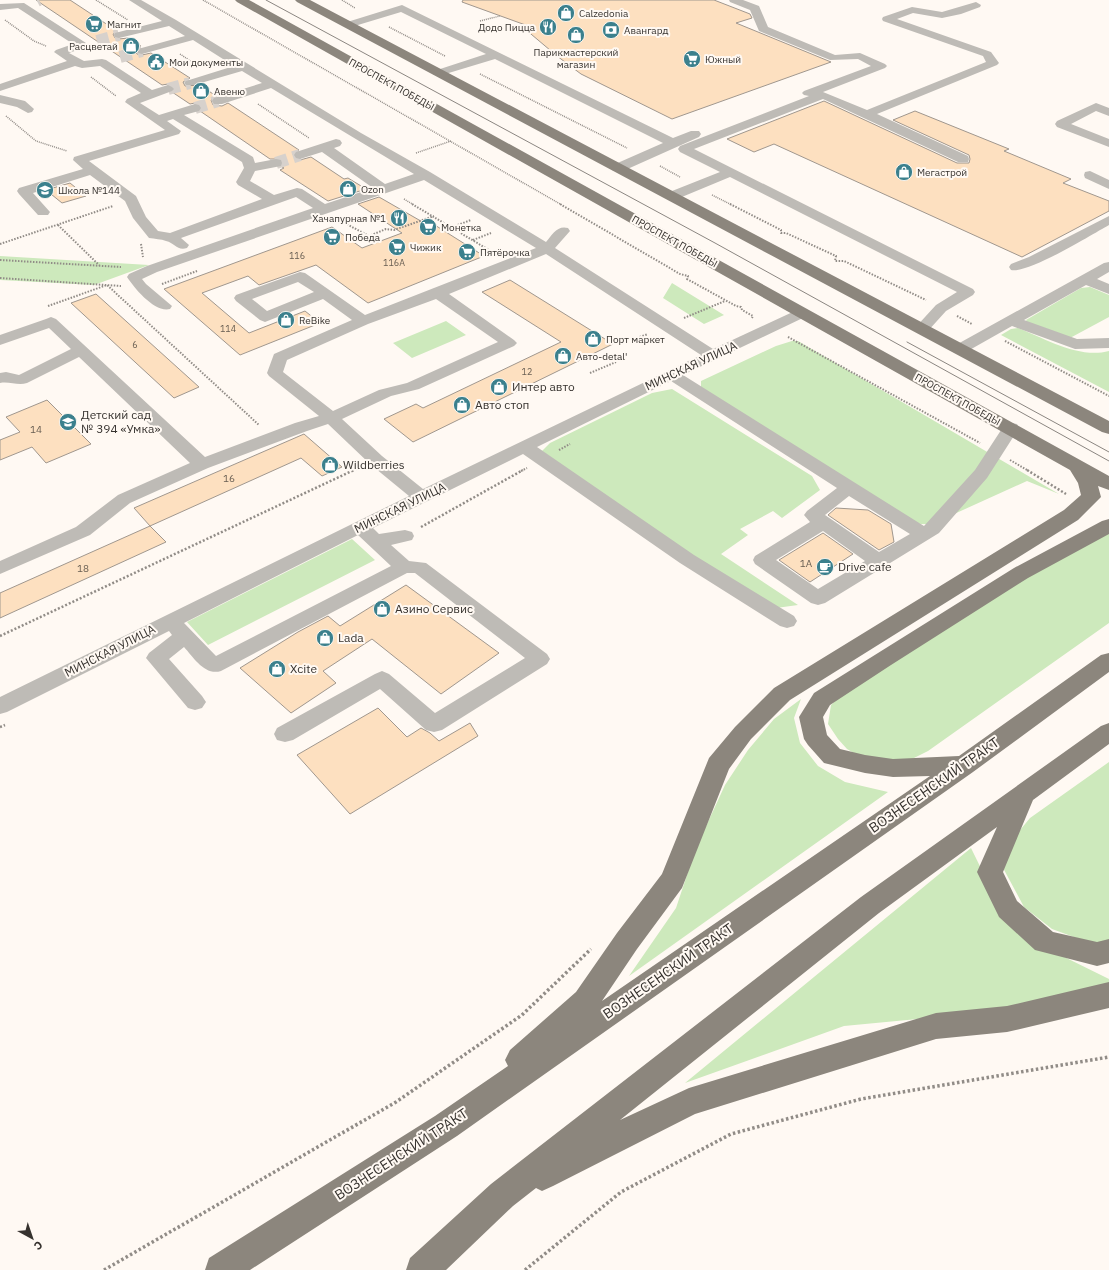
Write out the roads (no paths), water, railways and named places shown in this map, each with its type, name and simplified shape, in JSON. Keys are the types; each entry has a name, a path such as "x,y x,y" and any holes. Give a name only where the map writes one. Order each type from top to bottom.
{"main road":[{"name":"ПРОСПЕКТ ПОБЕДЫ","path":"241,0 1109,484"},
{"path":"301,0 1109,428"},
{"path":"1080,413 1109,417"},
{"path":"446,1126 586,1001 627,941 673,880 718,765 743,733 782,694 788,690 1071,515 1090,497 1088,483 1076,465"},
{"path":"964,765 893,768 865,764 832,756 816,739 812,717 822,699 883,659 1021,573 1109,526"},
{"name":"ВОЗНЕСЕНСКИЙ ТРАКТ","path":"220,1270 446,1126 964,765 1109,661"},
{"path":"422,1270 502,1195 870,905 1109,732"},
{"path":"1023,794 990,872 1008,910 1045,942 1098,954 1109,951"},
{"path":"502,1195 689,1102 936,1026 1007,1019 1109,995"}],"street":[{"path":"134,0 357,136 548,249 714,356"},
{"path":"618,168 673,143 881,66 860,56 834,58 763,29 755,8 734,0"},
{"path":"0,7 25,3 85,44 60,52 82,65 108,60 150,94"},
{"path":"867,114 993,63 987,54 887,19 912,10 942,15 957,12 976,5"},
{"path":"348,25 402,8 673,143"},
{"path":"119,35 172,22"},
{"path":"142,51 193,37"},
{"path":"438,72 495,54"},
{"path":"0,88 75,62"},
{"path":"190,82 243,67"},
{"path":"218,101 272,84"},
{"path":"168,89 150,94 131,102 175,132 79,160 132,201 140,218 154,235 171,237 297,192 324,209"},
{"path":"922,329 941,308 968,292 684,149 823,95 963,159"},
{"path":"0,99 20,104 28,109"},
{"path":"1109,112 1096,107 1061,124 1109,143"},
{"path":"158,120 195,108"},
{"path":"174,114 248,160 250,168 243,182 273,200"},
{"path":"300,155 357,136"},
{"path":"324,147 383,189"},
{"path":"250,168 276,163"},
{"path":"43,212 24,191 92,170"},
{"path":"672,196 731,172"},
{"path":"165,306 143,289 134,277 152,269 425,175"},
{"path":"1090,175 1109,185"},
{"path":"1016,267 1034,260 1106,224"},
{"path":"422,497 376,460 331,418 275,373 280,357 363,321 548,249 563,231"},
{"path":"171,237 195,255"},
{"path":"960,349 989,332 1013,321 1109,266"},
{"path":"325,293 265,317 241,298 300,276 325,293 363,321"},
{"path":"1086,279 1109,290"},
{"path":"0,568 83,531 124,499 202,464 301,427 331,418 385,393 413,386 509,343 438,293"},
{"name":"МИНСКАЯ УЛИЦА","path":"0,706 178,628 360,527 802,312"},
{"path":"1013,321 1075,344 1109,343"},
{"path":"0,340 51,322 80,351 202,464"},
{"path":"0,378 6,377 21,380 80,351"},
{"path":"672,375 924,535"},
{"path":"823,522 762,560 818,598 933,529 981,474 1010,428"},
{"path":"525,447 687,559 728,591 787,621"},
{"path":"848,488 813,515 878,561"},
{"path":"360,527 404,567"},
{"path":"376,541 405,536"},
{"path":"195,702 156,658 178,628 214,666 404,567 419,567 540,659 434,724 382,679 285,734"}],"tunnel":[{"path":"97,41 119,35"},
{"path":"120,57 142,51"},
{"path":"168,89 190,83"},
{"path":"195,108 218,101"},
{"path":"276,163 300,155"}],"tram line":[{"path":"266,0 715,243 1109,461"},
{"path":"907,342 1109,452"}],"place":[{"name":"Calzedonia","path":"566,13"},
{"name":"Магнит","path":"94,24"},
{"name":"Додо Пицца","path":"548,27"},
{"name":"Авангард","path":"611,30"},
{"name":"Парикмастерский магазин","path":"576,35"},
{"name":"Расцветай","path":"131,46"},
{"name":"Южный","path":"692,59"},
{"name":"Мои документы","path":"156,62"},
{"name":"Авеню","path":"201,91"},
{"name":"Мегастрой","path":"904,172"},
{"name":"Ozon","path":"348,189"},
{"name":"Школа №144","path":"45,190"},
{"name":"Хачапурная №1","path":"399,218"},
{"name":"Монетка","path":"428,227"},
{"name":"Победа","path":"332,237"},
{"name":"Чижик","path":"397,247"},
{"name":"Пятёрочка","path":"467,252"},
{"name":"ReBike","path":"286,320"},
{"name":"Порт маркет","path":"593,339"},
{"name":"Авто-detal'","path":"563,356"},
{"name":"Интер авто","path":"499,387"},
{"name":"Авто стоп","path":"462,405"},
{"name":"Детский сад № 394 «Умка»","path":"68,422"},
{"name":"Wildberries","path":"330,465"},
{"name":"Drive cafe","path":"825,567"},
{"name":"Азино Сервис","path":"382,609"},
{"name":"Lada","path":"325,638"},
{"name":"Xcite","path":"277,669"}]}
